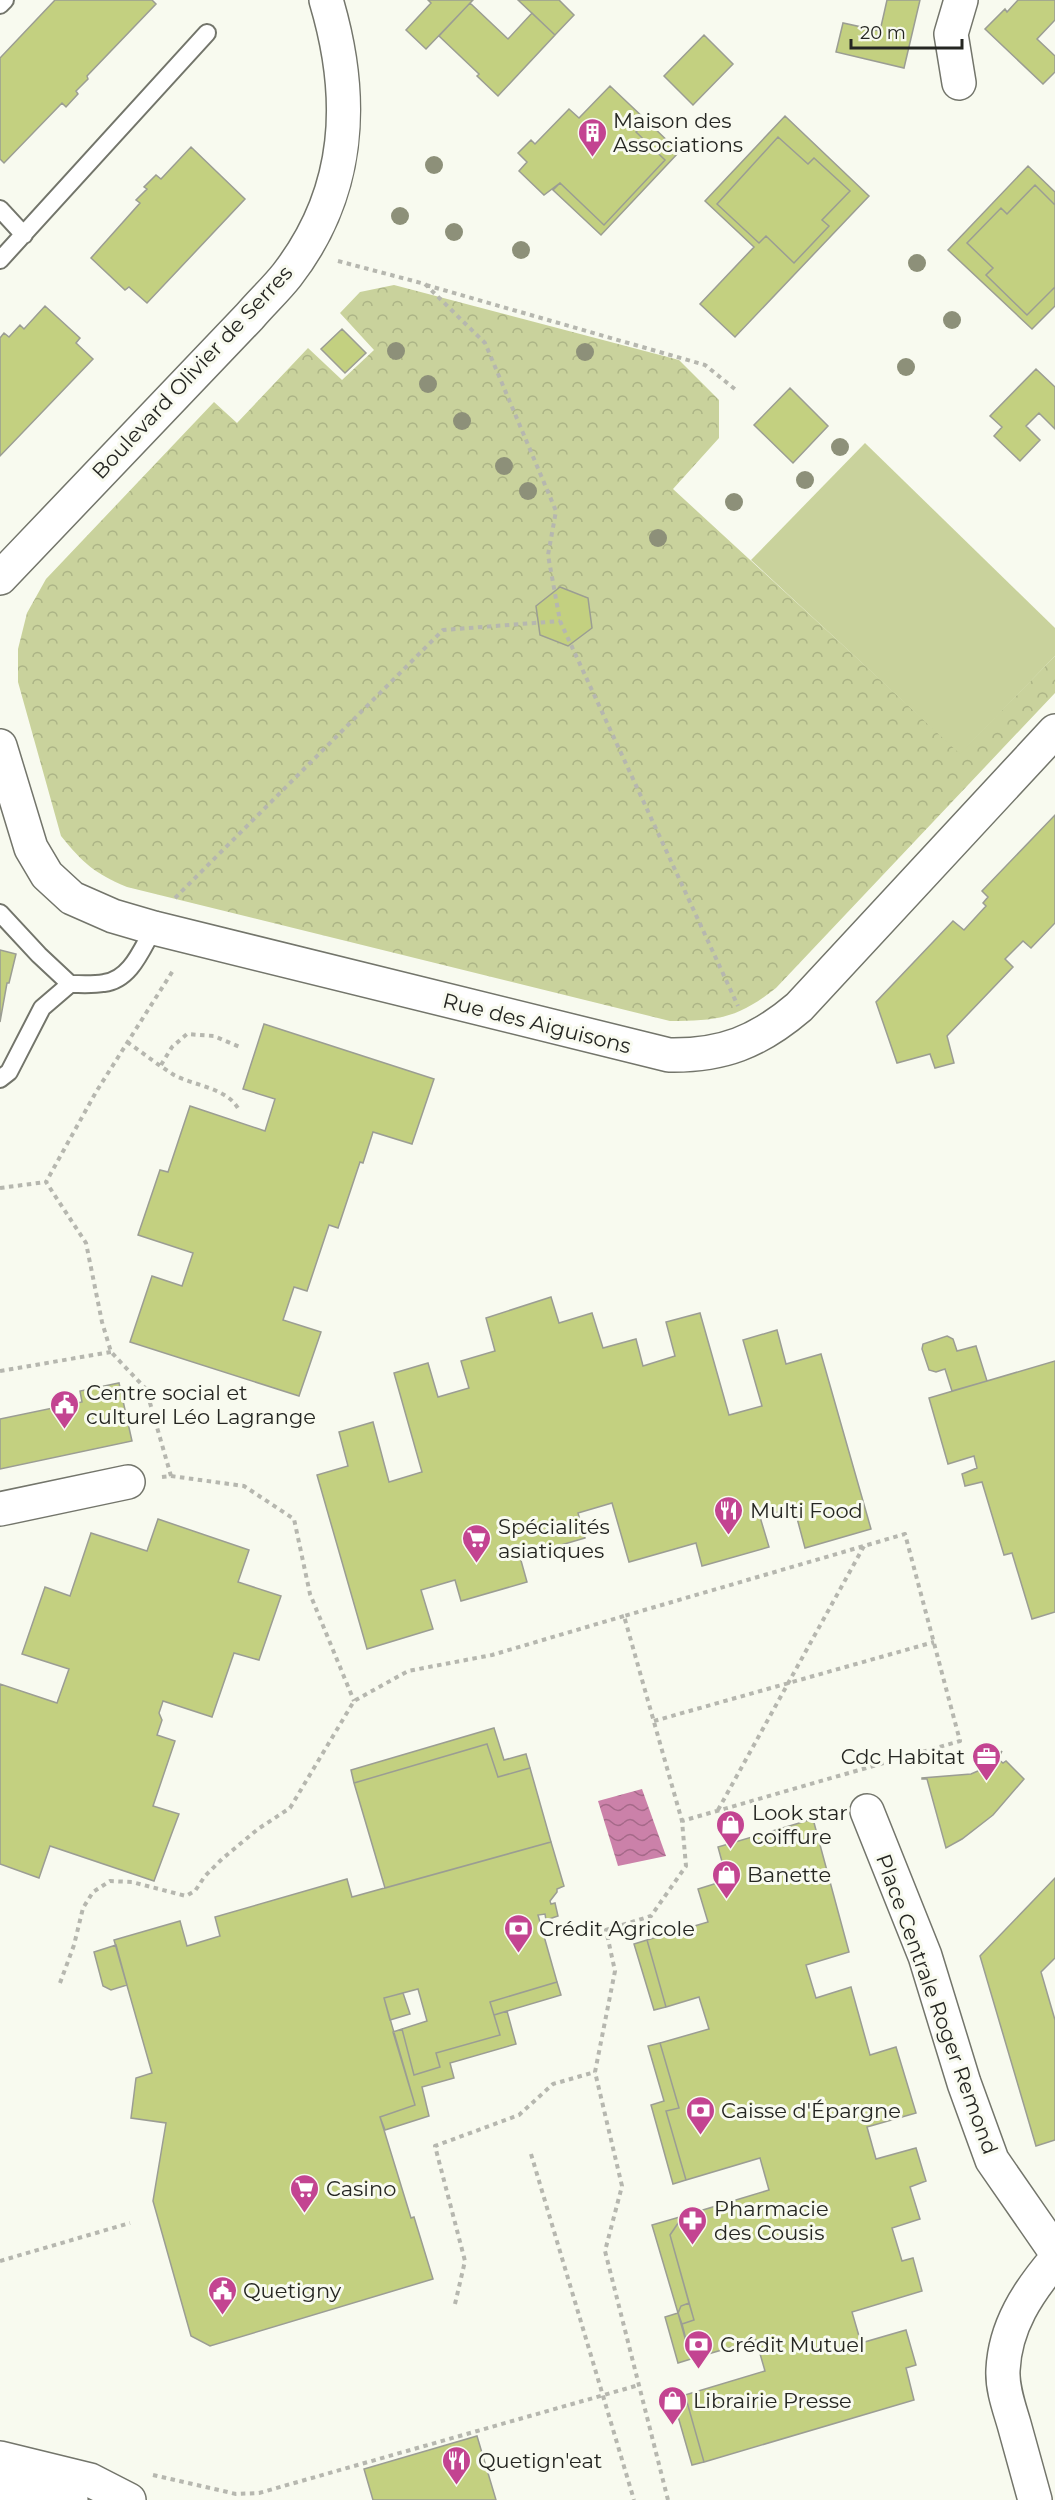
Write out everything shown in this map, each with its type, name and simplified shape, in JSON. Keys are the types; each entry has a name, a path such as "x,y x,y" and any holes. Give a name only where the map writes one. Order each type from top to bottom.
{"street":[{"name":"Boulevard Olivier de Serres","path":"0,578 250,316 287,274 302,252 325,206 340,165 344,122 344,82 326,0"},
{"path":"959,84 951,33 961,0"},
{"name":"Rue des Aiguisons","path":"0,746 28,837 47,875 72,898 113,916 193,938 669,1055 698,1056 753,1039 777,1026 799,1007 1055,731"},
{"path":"0,1509 128,1482"},
{"name":"Place Centrale Roger Remond","path":"867,1811 925,1956 964,2083 992,2160 1055,2251"},
{"path":"1035,2500 1006,2396 1002,2371 1007,2343 1017,2314 1032,2287 1055,2260"},
{"path":"0,2458 90,2480 129,2500"},
{"path":"0,2484 71,2500"}],"lane":[{"path":"0,5 5,0"},
{"path":"0,260 207,33"},
{"path":"0,209 24,235"},
{"path":"0,913 70,984"},
{"path":"0,1079 9,1071 42,1008 70,984 106,983 121,978 130,968 154,928"}],"path":[{"path":"302,252 425,284 705,365 736,390"},
{"path":"425,284 485,343 556,511 548,555 560,621 753,1039"},
{"path":"154,928 175,898 443,630 560,621"},
{"path":"46,1182 96,1092 193,938"},
{"path":"161,1065 172,1047 186,1034 214,1036 242,1048"},
{"path":"128,1042 175,1075 204,1086 235,1102 239,1110"},
{"path":"0,1188 46,1182"},
{"path":"46,1182 86,1243 102,1322 111,1352 146,1389 171,1476"},
{"path":"0,1371 111,1352"},
{"path":"128,1482 171,1476 244,1486 294,1519 310,1594 354,1701"},
{"path":"60,1983 74,1945 83,1908 93,1892 110,1881 132,1882 186,1896 195,1891 205,1876 222,1859 258,1829 290,1808 354,1701 408,1671 492,1655 906,1534 960,1741 682,1821"},
{"path":"717,1811 864,1545"},
{"path":"624,1616 682,1821 686,1866 651,1916 606,1930 615,1971 596,2072 622,2187 605,2251 668,2500"},
{"path":"654,1721 934,1642"},
{"path":"455,2304 465,2261 435,2146 519,2115 553,2084 596,2072"},
{"path":"531,2154 633,2500"},
{"path":"0,2261 130,2223"},
{"path":"207,2487 236,2494 259,2493 639,2385"}],"green space":[{"path":"394,285 679,360 719,400 719,438 673,489 960,753 1055,656 1055,693 776,988 738,1012 701,1020 670,1021 127,887 90,867 61,836 18,682 18,649 27,613 46,579 214,402 237,423 308,348 342,380 374,350 340,313 360,292"},
{"path":"865,443 1055,628 1055,656 960,754 751,560"}],"water":[{"path":"642,1789 666,1856 618,1866 598,1801"}],"building":[{"path":"55,0 152,0 156,4 87,76 88,79 76,91 78,94 66,107 62,103 4,163 0,159 0,58"},
{"path":"428,0 473,0 426,49 406,30 431,3"},
{"path":"518,0 559,0 574,15 555,35"},
{"path":"887,0 920,0 904,68 836,52 843,23 880,31"},
{"path":"1018,0 1055,0 1055,20 1037,39 1055,56 1055,72 1043,84 985,29 1005,9 1007,12"},
{"path":"470,3 508,39 532,13 555,35 498,96 477,76 479,74 439,36"},
{"path":"704,35 733,64 693,105 664,76"},
{"name":"Maison des Associations","path":"610,86 647,121 636,132 665,160 604,225 560,183 544,195 519,171 527,162 518,153 531,140 535,144 569,109 579,118"},
{"path":"785,116 869,196 735,337 700,304 754,247 705,201","holes":["778,137 808,164 814,158 850,191 822,220 829,226 794,263 766,236 759,243 717,204"]},
{"path":"647,121 679,152 601,235 553,190 560,183 604,225 665,160 636,132"},
{"path":"778,137 808,164 814,158 850,191 822,220 829,226 794,263 766,236 759,243 717,204"},
{"path":"191,147 245,199 147,303 129,287 125,290 91,258 140,203 136,200 147,189 144,187 156,175 161,179"},
{"path":"1028,166 1055,192 1055,205 1035,185 1007,214 1001,208 967,243 993,268 986,275 1027,315 1055,287 1055,306 1032,329 948,250"},
{"path":"1035,185 1055,205 1055,287 1027,315 986,275 993,268 967,243 1001,208 1007,214"},
{"path":"45,306 80,338 76,343 93,359 0,456 0,338 4,333 9,337 20,325 24,329"},
{"path":"342,329 366,353 345,373 321,349"},
{"path":"1036,369 1055,387 1055,429 1039,413 1026,426 1040,440 1020,461 994,436 1002,427 990,416"},
{"path":"790,388 828,426 793,463 754,425"},
{"path":"560,587 588,598 592,628 568,646 540,635 536,606"},
{"path":"1055,815 1055,923 1031,948 1023,941 1005,959 1013,967 947,1036 954,1063 935,1068 930,1054 897,1063 876,1002 953,921 964,930 986,906 983,903 988,897 982,891"},
{"path":"0,950 16,954 9,983 7,983 0,1022"},
{"path":"264,1024 434,1079 412,1144 373,1132 363,1163 360,1162 338,1228 329,1225 307,1291 294,1287 283,1320 321,1332 299,1396 130,1342 152,1276 182,1286 193,1253 138,1235 160,1170 168,1172 190,1106 265,1131 275,1099 243,1089"},
{"path":"551,1297 559,1323 592,1313 603,1348 636,1339 643,1366 675,1356 666,1322 700,1313 729,1415 762,1406 743,1340 777,1330 786,1364 821,1354 871,1529 805,1548 794,1507 760,1517 769,1547 702,1566 696,1543 629,1562 612,1503 578,1513 585,1538 520,1557 527,1582 461,1601 455,1580 421,1590 433,1629 367,1649 317,1475 348,1466 339,1432 373,1422 389,1482 422,1472 394,1373 428,1363 438,1397 469,1388 461,1361 495,1351 486,1318"},
{"path":"947,1336 953,1339 957,1351 976,1346 987,1381 952,1391 945,1369 936,1372 929,1370 922,1349 923,1344"},
{"path":"1055,1361 1055,1612 1032,1619 1012,1553 1004,1555 982,1482 965,1486 962,1474 977,1468 974,1456 948,1464 929,1398"},
{"name":"Centre social et culturel Léo Lagrange","path":"119,1383 132,1441 0,1469 0,1419 82,1402 80,1391"},
{"path":"158,1519 249,1550 238,1582 281,1596 259,1660 234,1653 212,1717 163,1701 159,1713 162,1720 157,1735 175,1741 153,1806 179,1814 154,1881 50,1846 39,1878 0,1864 0,1684 57,1703 69,1669 22,1654 45,1587 70,1596 91,1533 147,1551"},
{"path":"494,1728 504,1760 526,1754 530,1768 498,1777 487,1744 354,1783 351,1770"},
{"path":"487,1744 498,1777 530,1768 551,1842 385,1888 354,1783"},
{"path":"1002,1751 998,1759 1003,1763 1006,1761 1024,1779 993,1815 962,1839 946,1848 927,1779 922,1778 971,1774 987,1767"},
{"path":"813,1819 849,1952 806,1965 816,1998 851,1987 870,2055 896,2047 916,2113 867,2127 876,2159 916,2148 926,2181 910,2187 920,2219 892,2228 902,2261 913,2258 922,2291 852,2312 861,2343 906,2330 916,2365 906,2368 914,2400 704,2462 685,2395 765,2371 756,2340 691,2359 682,2324 694,2320 670,2235 683,2216 769,2190 760,2158 686,2180 666,2111 679,2108 660,2043 709,2029 699,1997 666,2007 647,1940 708,1922 698,1889 727,1880 718,1847"},
{"path":"551,1842 564,1886 557,1889 550,1901 551,1904 555,1903 558,1916 546,1920 545,1914 538,1915 557,1982 490,2002 500,2035 436,2053 440,2067 414,2075 402,2029 427,2021 418,1989 384,1998 415,2105 380,2117 411,2218 414,2217 433,2279 210,2346 191,2336 153,2201 166,2123 131,2118 136,2078 152,2073 114,1940 180,1921 187,1946 220,1936 215,1917 347,1879 352,1897"},
{"path":"1055,1878 1055,1958 1041,1972 1055,2020 1055,2140 1036,2146 980,1956"},
{"path":"647,1940 666,2007 654,2010 634,1944"},
{"path":"116,1945 127,1985 111,1990 103,1986 94,1952"},
{"path":"557,1982 561,1995 494,2015 490,2002"},
{"path":"403,1993 410,2014 390,2020 384,1998"},
{"path":"507,2011 516,2044 450,2063 454,2078 422,2087 429,2116 385,2130 380,2117 415,2105 393,2032 402,2029 414,2075 440,2067 436,2053 500,2035 494,2015"},
{"path":"660,2043 679,2108 666,2111 686,2180 673,2184 651,2105 664,2101 648,2046"},
{"path":"683,2216 670,2235 689,2303 681,2306 678,2313 652,2225"},
{"path":"689,2303 694,2320 682,2324 678,2313 681,2306"},
{"path":"678,2313 691,2359 678,2363 665,2317"},
{"path":"685,2395 704,2462 692,2465 673,2399"},
{"path":"477,2436 496,2500 373,2500 364,2469"}],"place":[{"name":"Maison des Associations","path":"592,158"},
{"name":"Centre social et culturel Léo Lagrange","path":"65,1430"},
{"name":"Multi Food","path":"729,1536"},
{"name":"Spécialités asiatiques","path":"477,1564"},
{"name":"Cdc Habitat","path":"986,1782"},
{"name":"Look star coiffure","path":"731,1850"},
{"name":"Banette","path":"726,1900"},
{"name":"Crédit Agricole","path":"518,1954"},
{"name":"Caisse d'Épargne","path":"700,2136"},
{"name":"Casino","path":"305,2214"},
{"name":"Pharmacie des Cousis","path":"693,2246"},
{"name":"Quetigny","path":"222,2316"},
{"name":"Crédit Mutuel","path":"699,2370"},
{"name":"Librairie Presse","path":"672,2426"},
{"name":"Quetign'eat","path":"457,2486"}]}
